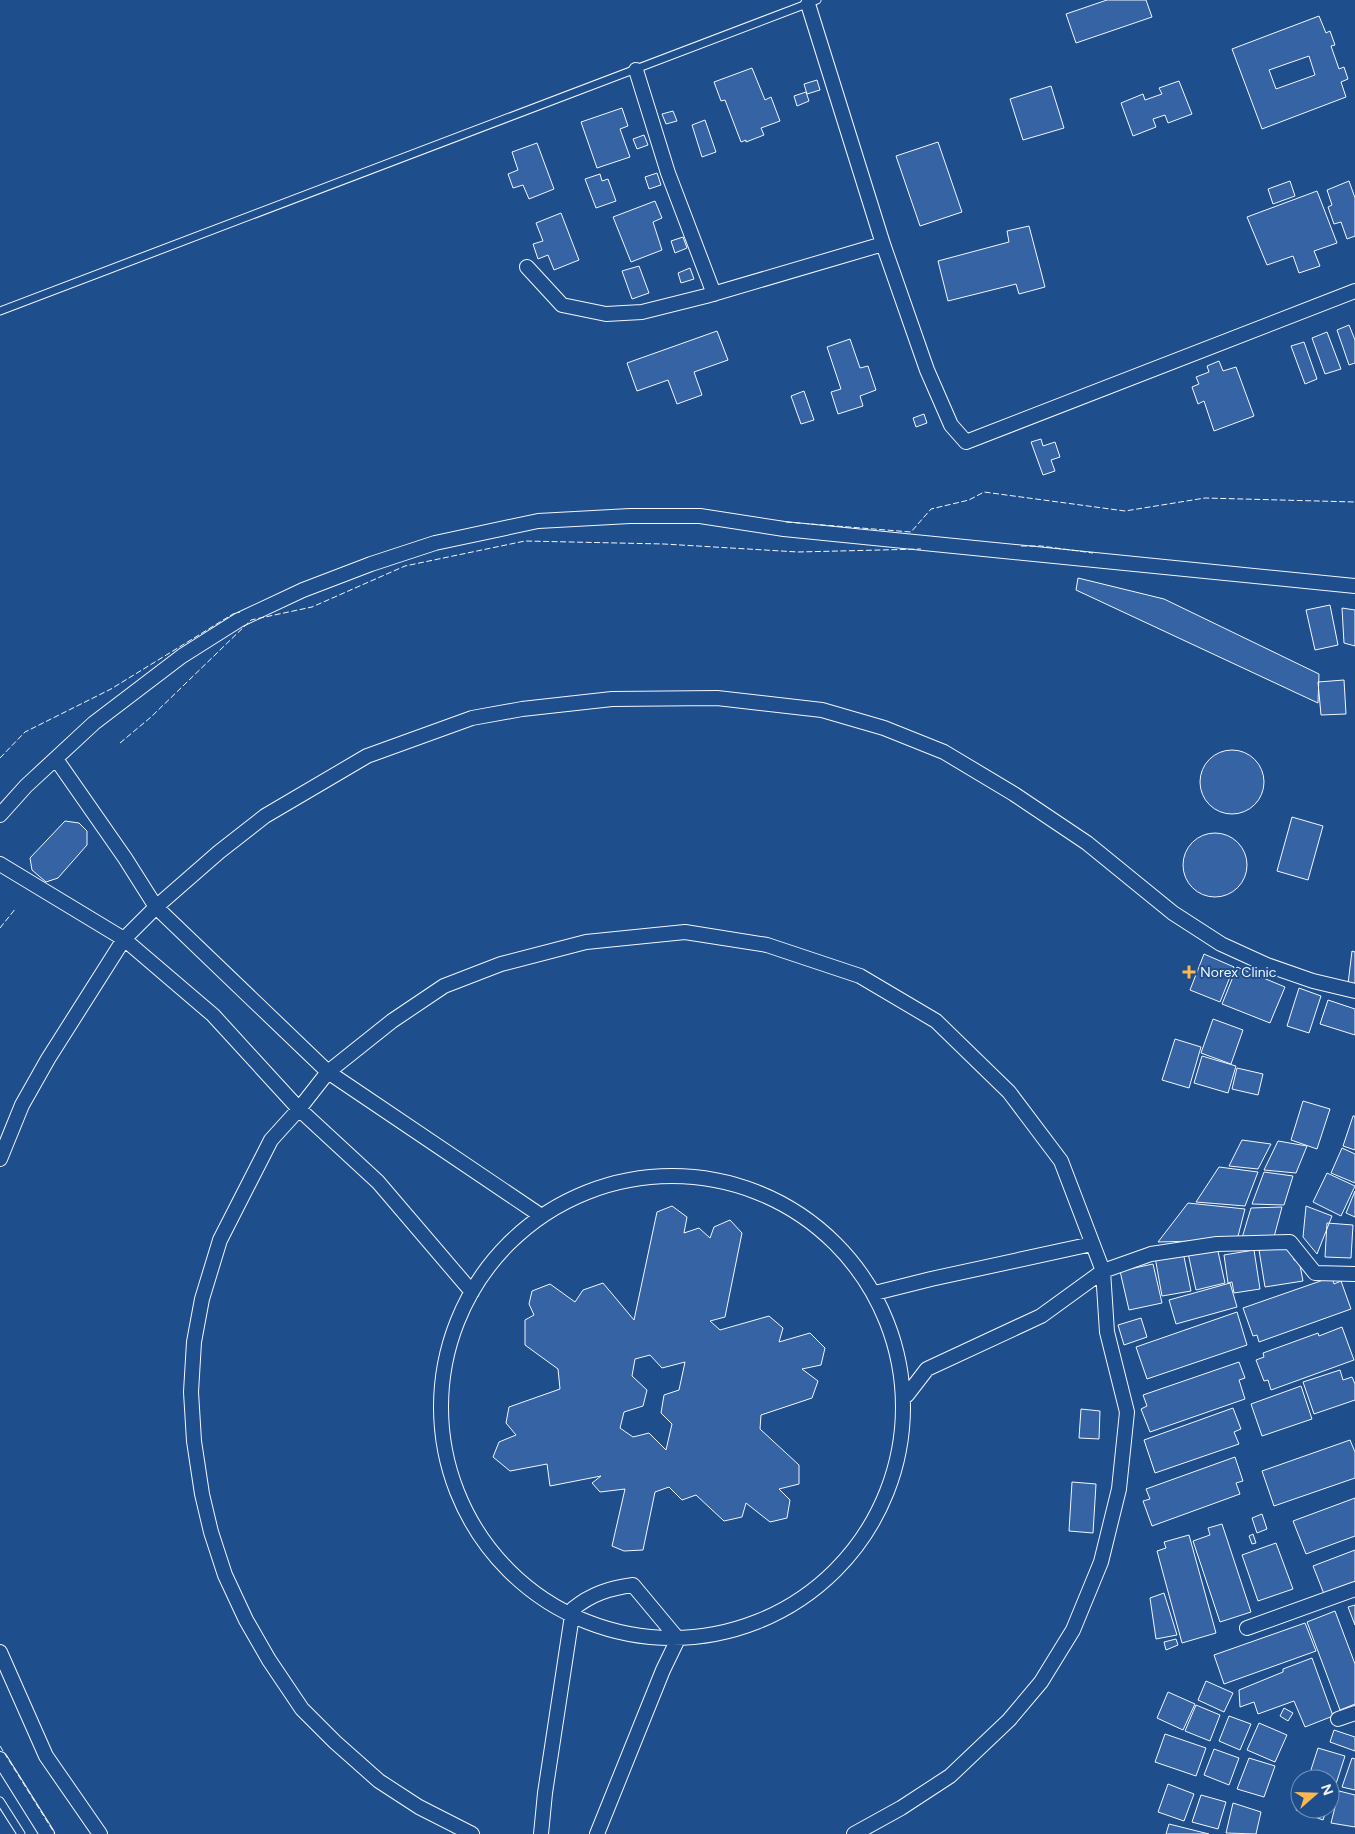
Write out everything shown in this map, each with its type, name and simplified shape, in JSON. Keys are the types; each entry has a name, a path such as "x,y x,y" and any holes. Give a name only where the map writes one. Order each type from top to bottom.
{"street":[{"path":"813,2 883,244 926,370 951,425 966,442 1355,290"},
{"path":"636,70 668,173 714,294"},
{"path":"527,267 562,305 606,314 642,312 714,294 883,244"},
{"path":"0,815 26,786 94,723 182,656 239,620 303,590 370,564 435,543 538,521 630,516 700,516 784,529 1355,586"},
{"path":"0,1159 22,1105 48,1059 124,939 156,907 219,852 265,816 367,756 472,718 522,709 612,700 717,698 822,710 884,728 944,752 1014,794 1087,843 1173,913 1221,944 1267,965 1313,981 1355,991"},
{"path":"56,759 125,858 156,907 328,1072 536,1213"},
{"path":"0,864 124,939 213,1015 300,1109 378,1182 472,1292"},
{"path":"472,1834 419,1807 379,1781 335,1742 302,1709 269,1660 246,1620 225,1575 208,1522 194,1441 191,1392 194,1342 202,1299 220,1240 271,1140 300,1109 328,1072 392,1021 444,986 502,964 586,942 685,932 766,945 860,976 936,1021 1009,1092 1061,1161 1103,1271 1108,1332 1127,1412 1119,1489 1102,1562 1073,1630 1042,1682 1008,1720 950,1776 901,1808 854,1834"},
{"path":"641,1174 708,1177 744,1188 777,1202 814,1228 845,1258 875,1294 901,1362 907,1395 898,1458 876,1518 827,1581 780,1612 729,1633 678,1640 622,1633 572,1617 545,1602 512,1574 479,1535 456,1489 442,1443 440,1396 444,1356 472,1292 495,1254 536,1213 593,1185 641,1174"},
{"path":"907,1395 927,1369 1041,1316 1103,1271 1151,1254 1218,1244 1290,1242 1315,1272 1355,1274"},
{"path":"875,1294 931,1279 1092,1244"},
{"path":"541,1834 545,1794 573,1609 585,1599 616,1587 633,1585 678,1640"},
{"path":"1248,1628 1355,1589"},
{"path":"597,1834 663,1670 678,1640"},
{"path":"0,1652 46,1756 100,1834"},
{"path":"1338,1719 1355,1713"},
{"path":"0,1759 47,1834"}],"lane":[{"path":"0,311 813,2"},
{"path":"0,1801 21,1834"}],"building":[{"path":"1107,0 1146,0 1152,17 1076,43 1066,14"},
{"path":"1319,16 1326,33 1330,31 1335,45 1331,46 1339,69 1344,67 1348,79 1341,82 1346,97 1262,129 1232,49","holes":["1309,56 1315,75 1276,89 1269,70"]},
{"path":"752,68 765,100 771,97 780,121 761,128 764,135 741,142 725,100 721,101 714,82"},
{"path":"817,80 820,90 807,94 804,84"},
{"path":"1179,81 1192,114 1168,123 1165,115 1153,119 1156,127 1133,136 1121,103 1143,94 1145,100 1162,94 1159,88"},
{"path":"1051,86 1064,128 1023,140 1010,99"},
{"path":"806,92 809,101 797,106 794,96"},
{"path":"622,108 628,126 620,129 630,157 597,168 581,122"},
{"path":"673,111 677,121 666,124 662,114"},
{"path":"705,120 716,152 702,157 692,125"},
{"path":"644,135 648,145 637,149 633,139"},
{"path":"938,142 962,212 920,226 896,156"},
{"path":"537,143 554,189 529,199 523,185 513,188 508,174 518,170 512,152"},
{"path":"657,173 661,185 649,189 645,177"},
{"path":"600,174 602,181 608,179 616,201 596,208 585,179"},
{"path":"1290,181 1295,196 1273,204 1268,189"},
{"path":"1349,181 1355,198 1355,236 1347,239 1341,222 1334,224 1328,207 1332,205 1327,190"},
{"path":"1317,191 1337,243 1314,251 1320,266 1299,273 1293,256 1267,265 1247,217"},
{"path":"655,201 662,218 653,222 662,250 631,262 613,217"},
{"path":"561,213 579,260 554,270 548,255 538,259 533,244 543,241 536,223"},
{"path":"1029,226 1045,287 1019,294 1016,284 948,301 938,261 1009,242 1007,231"},
{"path":"683,237 687,248 675,253 671,241"},
{"path":"639,266 649,293 632,299 622,271"},
{"path":"690,268 694,279 681,283 678,273"},
{"path":"1349,325 1355,340 1355,363 1349,365 1337,330"},
{"path":"717,331 728,360 694,372 702,395 677,404 668,380 637,391 627,363"},
{"path":"1327,332 1341,369 1325,374 1312,338"},
{"path":"850,339 860,368 868,366 876,390 860,396 863,406 838,414 831,392 841,389 827,347"},
{"path":"1304,342 1317,379 1305,384 1291,346"},
{"path":"1219,361 1223,371 1236,367 1254,416 1214,431 1204,401 1198,404 1192,387 1199,384 1196,377 1209,372 1207,366"},
{"path":"804,391 814,420 801,424 791,396"},
{"path":"924,414 927,423 916,427 913,418"},
{"path":"1041,439 1043,446 1055,442 1060,457 1051,460 1055,471 1043,475 1031,442"},
{"path":"1078,578 1164,599 1319,674 1318,703 1076,590"},
{"path":"1330,605 1338,645 1315,650 1306,610"},
{"path":"1342,608 1355,610 1355,646 1344,643"},
{"path":"1344,680 1346,714 1321,715 1318,682"},
{"path":"1226,750 1238,750 1255,759 1262,770 1264,782 1262,794 1255,805 1238,814 1226,814 1214,809 1205,800 1200,788 1200,776 1205,764 1214,755"},
{"path":"1292,817 1323,826 1308,880 1277,871"},
{"path":"65,821 79,823 87,831 87,845 58,878 46,882 32,870 30,858"},
{"path":"1209,833 1221,833 1238,842 1245,853 1247,865 1245,877 1238,888 1221,897 1209,897 1197,892 1188,883 1183,871 1183,859 1188,847 1197,838"},
{"path":"1352,951 1355,952 1355,985 1348,984"},
{"path":"1204,954 1234,967 1220,1002 1190,990"},
{"path":"1237,967 1285,987 1270,1023 1222,1004"},
{"path":"1299,988 1321,996 1309,1033 1287,1026"},
{"path":"1328,1000 1355,1009 1355,1035 1320,1024"},
{"path":"1213,1019 1243,1030 1231,1064 1201,1053"},
{"path":"1175,1039 1201,1047 1189,1088 1162,1080"},
{"path":"1202,1056 1236,1066 1228,1093 1194,1083"},
{"path":"1237,1068 1263,1074 1258,1095 1232,1089"},
{"path":"1303,1101 1330,1109 1317,1149 1291,1140"},
{"path":"1353,1116 1355,1116 1355,1150 1343,1146"},
{"path":"1242,1140 1271,1144 1258,1169 1229,1166"},
{"path":"1278,1141 1307,1146 1296,1173 1264,1170"},
{"path":"1342,1148 1355,1154 1355,1183 1331,1173"},
{"path":"1219,1167 1258,1172 1245,1206 1196,1202"},
{"path":"1264,1172 1293,1176 1284,1205 1252,1204"},
{"path":"1327,1173 1355,1186 1341,1216 1313,1202"},
{"path":"1355,1191 1355,1217 1346,1213"},
{"path":"1188,1203 1245,1209 1237,1240 1158,1242"},
{"path":"672,1206 687,1217 684,1233 699,1228 710,1238 714,1227 730,1220 742,1233 725,1317 710,1321 720,1330 769,1316 783,1328 779,1342 810,1333 825,1348 821,1365 802,1369 818,1381 812,1398 761,1415 760,1429 799,1465 799,1484 779,1489 790,1500 787,1518 770,1522 746,1503 742,1517 724,1521 696,1495 682,1500 669,1487 655,1492 643,1550 624,1551 612,1546 625,1489 600,1492 592,1483 601,1476 550,1486 547,1464 510,1471 493,1457 499,1442 516,1435 506,1423 509,1407 560,1389 558,1369 525,1345 525,1320 534,1315 529,1304 532,1291 550,1284 575,1302 583,1290 603,1283 634,1320 657,1212","holes":["650,1355 662,1368 685,1362 679,1390 664,1395 661,1413 672,1424 666,1450 649,1433 633,1437 620,1428 624,1412 643,1406 647,1390 632,1376 635,1359"]},
{"path":"1306,1206 1332,1216 1317,1254 1303,1237"},
{"path":"1282,1207 1274,1237 1242,1238 1251,1208"},
{"path":"1327,1223 1353,1225 1351,1258 1325,1257"},
{"path":"1291,1245 1294,1260 1299,1260 1303,1281 1265,1287 1259,1250"},
{"path":"1217,1247 1225,1283 1196,1290 1188,1253"},
{"path":"1254,1250 1260,1289 1234,1293 1232,1282 1228,1283 1224,1255"},
{"path":"1183,1252 1191,1291 1162,1296 1155,1257"},
{"path":"1153,1264 1162,1303 1129,1310 1120,1271"},
{"path":"1332,1277 1334,1284 1341,1281 1351,1309 1259,1342 1257,1335 1253,1336 1243,1308"},
{"path":"1230,1283 1237,1307 1176,1324 1169,1300"},
{"path":"1237,1312 1247,1345 1147,1379 1136,1347"},
{"path":"1141,1318 1147,1337 1124,1345 1118,1325"},
{"path":"1342,1327 1354,1360 1271,1390 1268,1380 1264,1381 1256,1360 1264,1357 1263,1353 1318,1333 1319,1336"},
{"path":"1239,1362 1245,1378 1239,1380 1245,1399 1150,1432 1141,1409 1147,1406 1143,1395"},
{"path":"1340,1370 1343,1380 1352,1377 1355,1384 1355,1400 1314,1414 1303,1382"},
{"path":"1301,1386 1312,1419 1262,1436 1251,1404"},
{"path":"1233,1408 1241,1429 1234,1432 1239,1444 1155,1473 1144,1440"},
{"path":"1081,1409 1100,1411 1099,1439 1079,1438"},
{"path":"1350,1440 1355,1452 1355,1478 1274,1506 1262,1471"},
{"path":"1235,1457 1243,1481 1236,1483 1240,1494 1152,1526 1143,1501 1150,1499 1146,1489"},
{"path":"1072,1482 1096,1484 1093,1533 1069,1531"},
{"path":"1355,1498 1355,1536 1306,1554 1293,1521"},
{"path":"1262,1514 1267,1529 1257,1533 1252,1518"},
{"path":"1222,1524 1251,1612 1220,1622 1193,1541 1210,1535 1208,1528"},
{"path":"1253,1534 1256,1543 1252,1544 1249,1536"},
{"path":"1189,1535 1216,1633 1182,1643 1157,1551 1166,1548 1164,1542"},
{"path":"1276,1543 1293,1589 1258,1601 1242,1555"},
{"path":"1355,1550 1355,1582 1324,1594 1313,1566"},
{"path":"1164,1593 1177,1635 1156,1639 1150,1598"},
{"path":"1355,1605 1355,1625 1348,1607"},
{"path":"1335,1611 1355,1664 1355,1704 1340,1710 1307,1622"},
{"path":"1305,1623 1316,1651 1224,1684 1214,1655"},
{"path":"1176,1639 1178,1645 1166,1650 1164,1642"},
{"path":"1312,1658 1333,1716 1305,1727 1294,1701 1258,1714 1254,1702 1240,1707 1239,1690 1283,1672 1283,1669"},
{"path":"1206,1681 1233,1693 1224,1712 1198,1700"},
{"path":"1168,1692 1195,1704 1183,1730 1157,1718"},
{"path":"1196,1705 1220,1715 1210,1741 1185,1731"},
{"path":"1284,1708 1293,1713 1288,1721 1280,1716"},
{"path":"1229,1716 1251,1724 1240,1750 1219,1741"},
{"path":"1259,1723 1287,1735 1275,1762 1247,1750"},
{"path":"1334,1730 1355,1737 1355,1751 1330,1742"},
{"path":"1165,1734 1206,1748 1196,1776 1155,1762"},
{"path":"1318,1748 1345,1756 1340,1772 1340,1769 1311,1769"},
{"path":"1214,1749 1239,1758 1229,1785 1204,1775"},
{"path":"1249,1758 1275,1766 1264,1797 1237,1789"},
{"path":"1352,1758 1355,1759 1355,1790 1342,1787"},
{"path":"1168,1784 1194,1794 1184,1821 1158,1812"},
{"path":"1340,1791 1355,1795 1355,1827 1331,1823 1332,1819 1340,1819"},
{"path":"1201,1795 1226,1802 1218,1829 1192,1822"},
{"path":"1233,1803 1261,1812 1256,1834 1226,1833"},
{"path":"1169,1824 1209,1834 1166,1834"}],"fence":[{"path":"786,522 911,532 931,509 969,500 984,492 1125,511 1205,498 1355,502"},
{"path":"120,743 151,717 251,620 312,607 405,566 525,541 664,544 798,552 921,549"},
{"path":"1021,546 1041,546 1093,553"},
{"path":"0,758 25,732 111,689 233,614 240,612"},
{"path":"0,928 16,908"},
{"path":"0,1746 55,1834"}],"place":[{"name":"Norex Clinic","path":"1189,972"}]}
